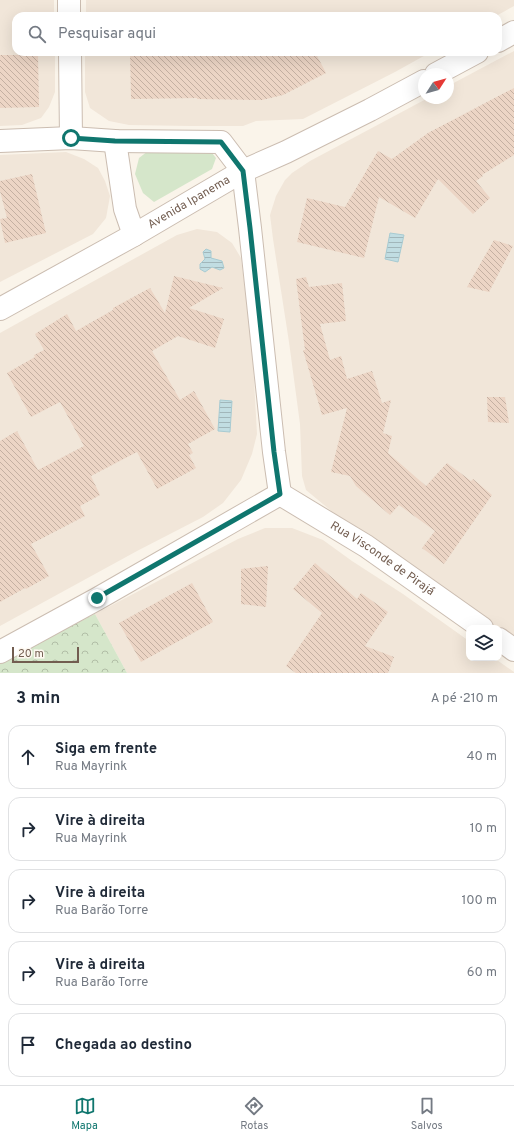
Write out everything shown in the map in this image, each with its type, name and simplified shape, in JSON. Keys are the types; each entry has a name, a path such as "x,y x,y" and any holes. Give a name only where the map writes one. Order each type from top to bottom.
{"street":[{"path":"69,0 69,12"},
{"path":"502,39 514,32"},
{"path":"70,56 71,138"},
{"path":"447,68 470,56"},
{"name":"Avenida Ipanema","path":"0,309 134,235 243,171 293,149 418,84"},
{"path":"0,141 71,138 115,141 221,142 243,171 280,494 0,652"},
{"path":"115,141 125,209 134,235"},
{"name":"Rua Visconde de Pirajá","path":"280,494 366,546 478,625"},
{"path":"502,642 514,650"}],"shaded area":[{"path":"0,0 54,0 54,12 12,12 12,56 55,56 55,92 49,107 41,118 22,125 0,126"},
{"path":"86,0 514,0 514,6 502,13 86,12"},
{"path":"514,51 514,640 502,632 502,625 492,625 372,541 335,514 306,490 302,476 300,424 270,215 276,196 285,180 292,173 310,161 418,103 454,104 454,83"},
{"path":"85,56 424,56 303,119 256,121 243,126 129,125 109,121 90,108 85,92"},
{"path":"66,152 84,159 98,168 105,181 110,196 106,218 93,234 0,282 0,155"},
{"path":"197,229 217,232 232,243 241,258 252,345 257,434 252,454 241,480 223,503 203,517 137,551 0,626 0,333 177,235"},
{"path":"265,528 292,528 323,540 466,639 466,661 498,661 514,673 127,673 95,614 238,539"}],"green space":[{"path":"152,148 208,148 216,158 212,169 154,202 143,193 135,174 139,158"},
{"path":"95,614 127,673 0,673 0,662"}],"water":[{"path":"390,233 404,235 398,262 385,259"},
{"path":"206,249 211,251 211,258 222,261 224,268 220,270 212,267 205,272 200,269 200,264 205,259 203,252"},
{"path":"220,400 232,401 230,432 218,431"}],"building":[{"path":"0,55 38,56 39,107 0,108"},
{"path":"130,56 317,56 326,73 283,95 262,100 197,98 131,99"},
{"path":"514,88 514,155 482,175 483,176 476,181 490,198 473,214 438,179 415,218 379,197 364,258 297,242 307,198 345,207 378,151 392,159 428,133"},
{"path":"32,174 46,233 5,243 0,219 7,218 0,191 0,181"},
{"path":"494,240 513,246 489,292 467,287"},
{"path":"174,276 223,288 189,308 224,319 215,348 178,336 152,351 180,400 194,391 215,429 188,444 193,453 189,455 196,468 157,489 137,452 91,476 100,495 80,506 85,516 31,544 49,576 0,602 0,441 17,431 38,470 84,446 60,402 31,417 7,373 44,350 35,334 67,314 76,331 113,310 113,308 150,288 165,313"},
{"path":"306,277 309,287 342,283 346,321 320,324 330,360 341,356 347,379 372,371 382,403 391,400 383,433 392,436 388,453 426,486 447,463 471,481 473,479 492,495 444,564 422,548 435,531 399,505 390,515 356,486 350,476 331,472 347,408 322,415 303,350 305,350 296,279"},
{"path":"487,397 505,397 509,423 488,422"},
{"path":"315,563 357,599 361,593 388,612 365,646 394,657 388,673 296,673 286,666 322,613 293,589"},
{"path":"268,566 266,607 241,604 241,569"},
{"path":"192,583 213,622 141,662 119,623"}],"route":[{"path":"71,138 115,141 221,142 243,171 280,494 97,598"}]}
